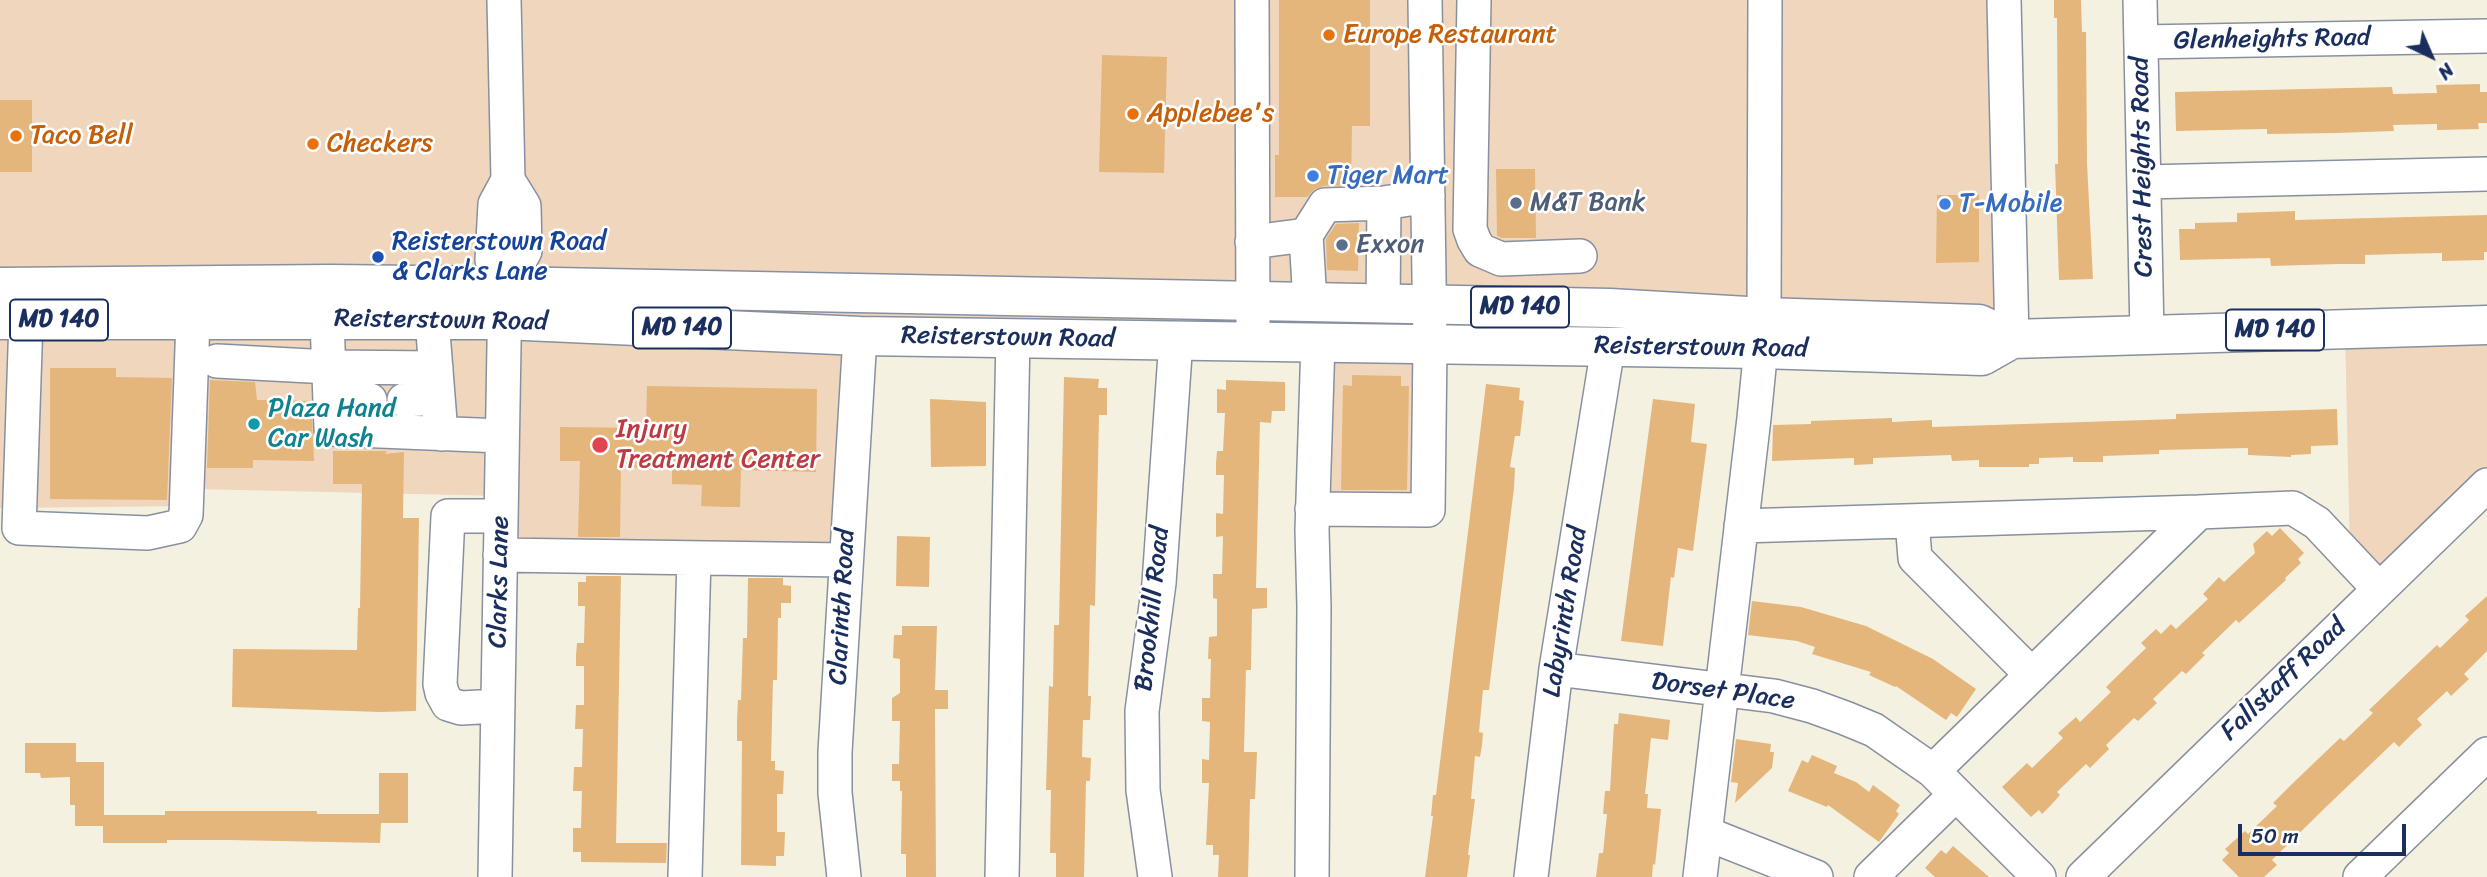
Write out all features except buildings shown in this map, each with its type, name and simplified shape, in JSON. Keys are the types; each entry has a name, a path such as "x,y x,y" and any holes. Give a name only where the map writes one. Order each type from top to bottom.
{"main road":[{"name":"Reisterstown Road","path":"0,287 151,284 504,303 860,336 1253,340 1430,346 1608,347 1762,333 1979,324 2011,339 2487,324"},
{"path":"13,320 39,302 106,300 151,284"},
{"name":"Reisterstown Road","path":"13,320 432,320 504,303 1014,297 1610,308 1762,333"},
{"path":"860,336 864,323 870,316 975,316 1014,297"}],"street":[{"path":"504,0 508,180 495,204 492,260 504,303"},
{"path":"1252,0 1253,340"},
{"path":"1312,509 1428,510 1430,346 1425,0"},
{"path":"1474,0 1470,229 1474,240 1480,250 1501,259 1580,257"},
{"path":"1700,877 1762,333 1765,0"},
{"path":"2004,0 2011,339"},
{"name":"Crest Heights Road","path":"2140,0 2147,334"},
{"name":"Glenheights Road","path":"2141,42 2487,36"},
{"path":"2144,182 2487,173"},
{"path":"1310,303 1306,235 1325,205 1384,203 1427,197"},
{"path":"1383,304 1384,203"},
{"path":"1252,242 1306,235"},
{"name":"Clarks Lane","path":"495,877 504,303"},
{"path":"248,319 253,364"},
{"path":"13,320 19,528 148,533 180,526 186,515 193,320"},
{"path":"327,320 331,429 502,436"},
{"path":"432,320 441,434"},
{"name":"Clarinth Road","path":"844,877 835,793 835,752 860,336"},
{"path":"1002,877 1013,337"},
{"name":"Brookhill Road","path":"1155,877 1143,790 1142,712 1159,583 1176,340"},
{"path":"1312,877 1312,509 1318,342"},
{"name":"Labyrinth Road","path":"1531,877 1556,670 1608,347"},
{"path":"217,361 253,364 330,381 437,383"},
{"path":"330,381 370,400"},
{"path":"404,400 437,383"},
{"name":"Fallstaff Road","path":"2083,877 2487,485"},
{"path":"1741,526 2293,508 2317,523 2379,589"},
{"path":"1871,877 1944,782 2032,676 2199,512"},
{"path":"498,706 461,708 448,704 440,684 448,516 500,516"},
{"path":"1912,521 1915,558 2032,676"},
{"path":"500,555 845,560"},
{"path":"685,877 694,558"},
{"name":"Dorset Place","path":"1556,670 1774,696 1812,706 1874,730 1944,782 2039,877"},
{"path":"2360,877 2487,754"},
{"path":"1705,833 1816,877"}],"shaded area":[{"path":"0,0 2004,0 2012,334 1437,325 1436,506 1318,498 1315,321 852,319 847,561 501,553 502,496 196,489 195,506 0,508"},
{"path":"2487,323 2487,481 2378,586 2350,559 2345,328"}],"place":[{"name":"Europe Restaurant","path":"1329,35"},
{"name":"Applebee's","path":"1133,114"},
{"name":"Taco Bell","path":"16,136"},
{"name":"Checkers","path":"313,144"},
{"name":"Tiger Mart","path":"1313,176"},
{"name":"M&T Bank","path":"1516,203"},
{"name":"T-Mobile","path":"1945,204"},
{"name":"Exxon","path":"1342,245"},
{"name":"Reisterstown Road & Clarks Lane","path":"378,257"},
{"name":"Plaza Hand Car Wash","path":"254,424"},
{"name":"Injury Treatment Center","path":"600,445"}]}
